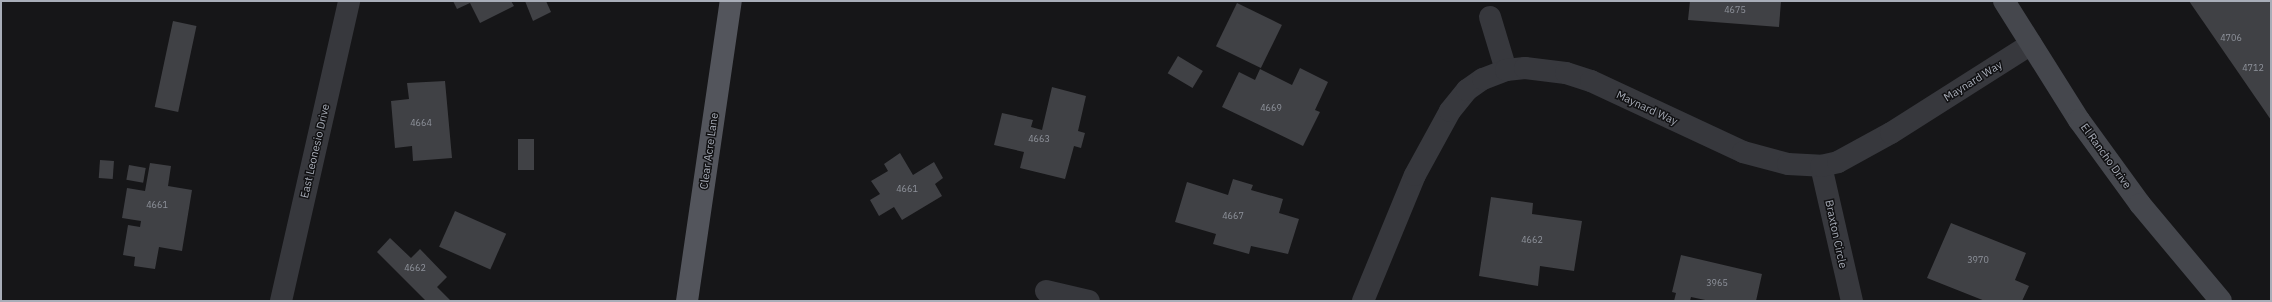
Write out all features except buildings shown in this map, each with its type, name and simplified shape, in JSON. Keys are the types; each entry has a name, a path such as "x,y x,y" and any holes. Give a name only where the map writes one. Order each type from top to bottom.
{"main road":[{"name":"Clear Acre Lane","path":"687,301 731,1"},
{"name":"El Rancho Drive","path":"2004,1 2080,120 2140,204 2221,301"}],"street":[{"name":"East Leonesio Drive","path":"281,301 349,1"},
{"path":"1490,17 1506,70"},
{"name":"Maynard Way","path":"1363,301 1415,175 1450,110 1467,90 1484,79 1506,70 1525,68 1566,73 1590,81 1743,152 1788,164 1821,166 1838,162 1891,133 2031,44"},
{"name":"Braxton Circle","path":"1821,166 1852,301"},
{"path":"1046,291 1089,301"}]}
